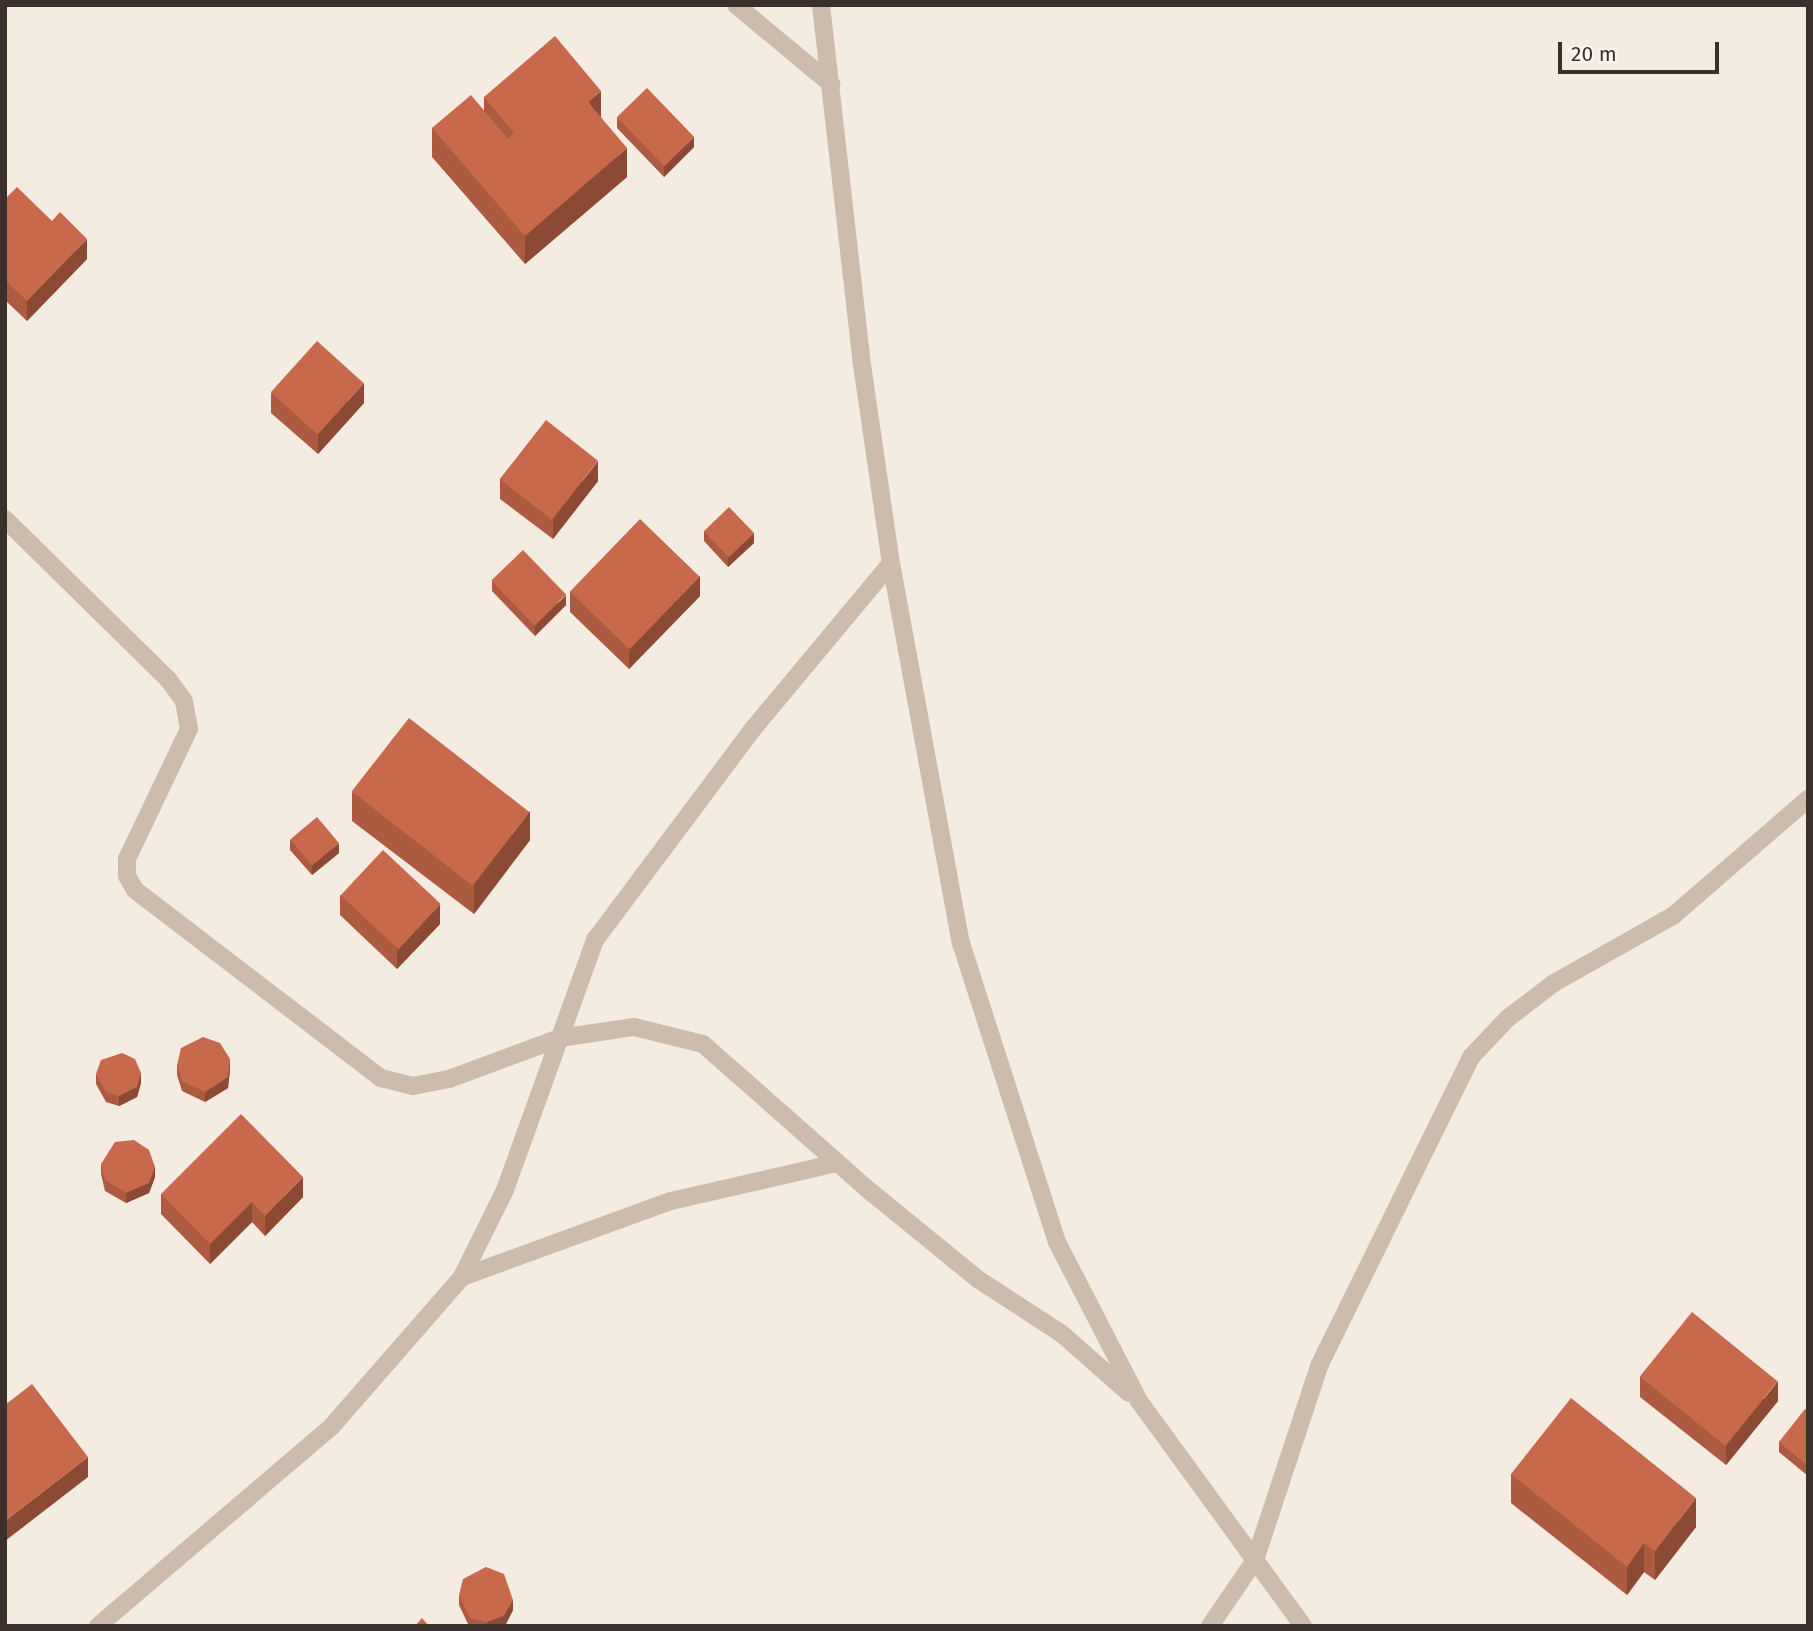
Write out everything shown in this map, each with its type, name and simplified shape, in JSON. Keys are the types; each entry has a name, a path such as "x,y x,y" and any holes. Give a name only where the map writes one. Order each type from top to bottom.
{"street":[{"path":"736,5 831,84"},
{"path":"821,5 861,358 891,563 961,943 1057,1242 1139,1401 1303,1626"},
{"path":"5,519 168,679 184,701 189,729 127,859 127,876 135,890 382,1078 413,1086 449,1079 560,1038 634,1027 703,1044 837,1163 979,1280 1062,1334 1139,1401"},
{"path":"98,1626 332,1426 462,1277 505,1189 595,940 752,730 891,563"},
{"path":"1210,1626 1255,1560 1320,1364 1471,1057 1508,1018 1554,983 1674,915 1808,799"},
{"path":"462,1277 671,1200 837,1163"}],"building":[{"path":"555,36 601,91 588,102 627,148 525,236 432,128 471,95 508,139 514,133 484,97"},
{"path":"647,88 694,137 664,166 617,117"},
{"path":"17,187 52,221 60,212 87,239 27,301 5,280 5,199"},
{"path":"317,341 364,383 318,434 271,392"},
{"path":"546,420 598,461 552,520 500,479"},
{"path":"729,507 754,533 729,557 704,531"},
{"path":"640,519 700,577 630,649 570,592"},
{"path":"523,550 566,595 534,625 491,581"},
{"path":"409,718 530,812 472,885 352,791"},
{"path":"317,817 339,843 312,866 290,839"},
{"path":"383,850 441,904 398,949 341,895"},
{"path":"203,1037 220,1043 230,1059 228,1077 205,1092 182,1081 177,1065 181,1048"},
{"path":"122,1053 135,1059 141,1073 137,1087 119,1096 106,1092 96,1074 101,1060"},
{"path":"241,1114 303,1177 265,1216 252,1202 210,1244 161,1194"},
{"path":"134,1140 149,1150 155,1167 149,1183 126,1193 105,1180 101,1164 115,1142"},
{"path":"1692,1312 1777,1381 1725,1446 1640,1377"},
{"path":"32,1384 88,1457 5,1521 5,1405"},
{"path":"1571,1398 1696,1498 1655,1551 1644,1543 1627,1567 1511,1474"},
{"path":"1805,1409 1808,1411 1808,1466 1779,1442"},
{"path":"486,1567 504,1574 513,1600 504,1616 487,1622 470,1618 459,1595 463,1579"},
{"path":"422,1618 429,1626 415,1626"}]}
